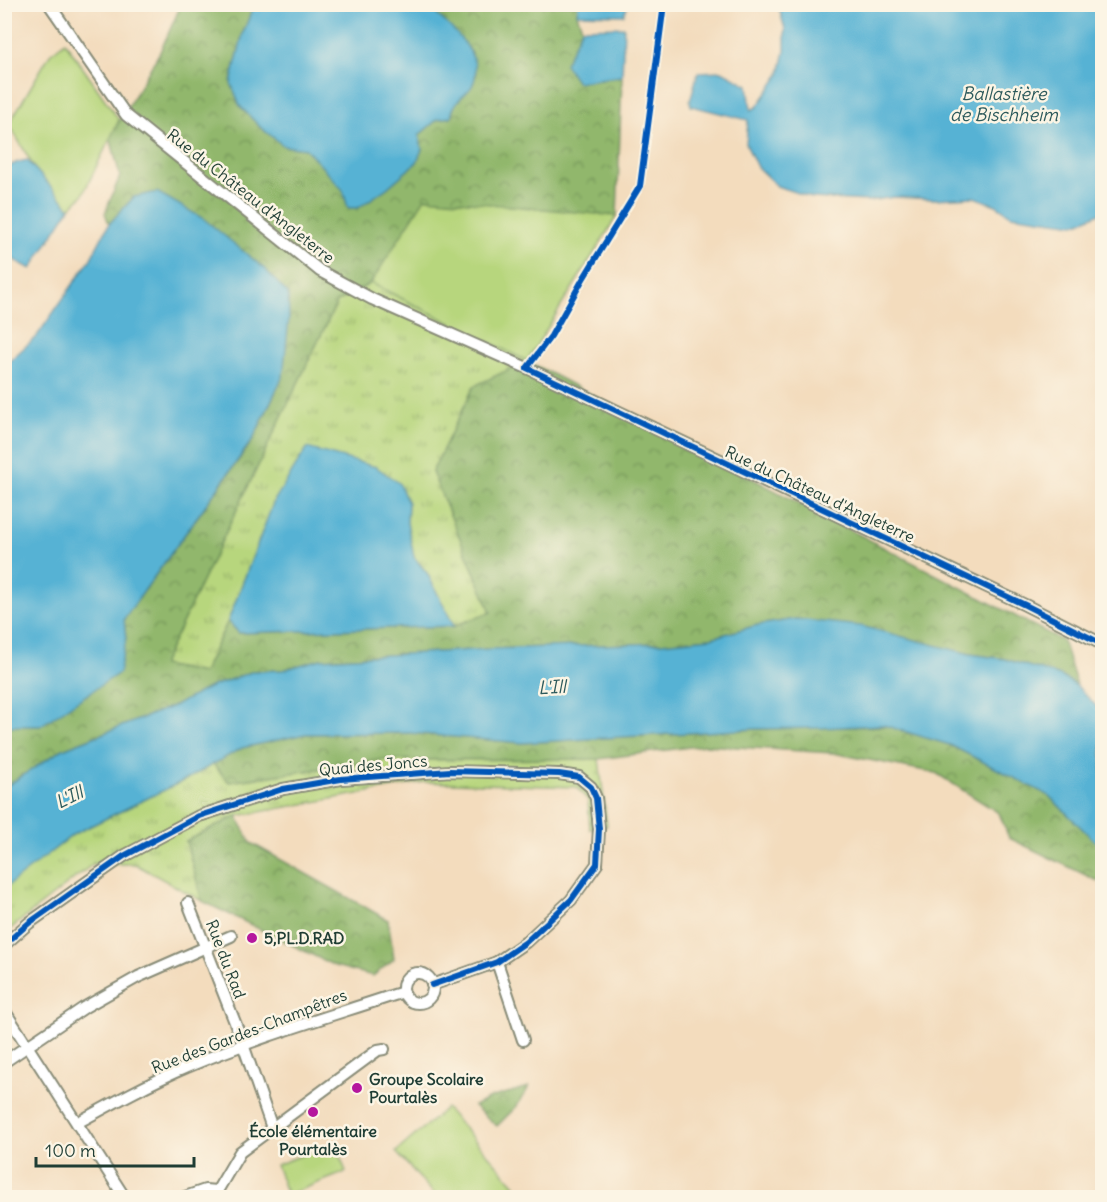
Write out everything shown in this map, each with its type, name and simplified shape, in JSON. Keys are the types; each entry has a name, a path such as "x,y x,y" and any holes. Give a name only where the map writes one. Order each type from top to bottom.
{"street":[{"name":"Rue du Château d'Angleterre","path":"49,4 126,115 320,271 372,299 527,368 1025,605 1102,644"},
{"name":"Quai des Joncs","path":"4,945 29,922 124,856 199,816 283,789 341,778 450,771 559,774 579,777 591,787 596,798 599,829 597,864 571,900 543,927 497,962"},
{"name":"Rue du Rad","path":"188,903 244,1046 272,1128"},
{"path":"4,1062 86,1007 138,977 206,945 231,936"},
{"path":"403,992 408,1000 417,1004 422,1003 432,994 432,985 497,962 523,1040"},
{"name":"Rue des Gardes-Champêtres","path":"77,1123 187,1067 328,1015 403,992 404,983 414,974 423,974 432,985"},
{"path":"4,1010 125,1197"},
{"path":"182,1197 205,1190 215,1194 240,1152 378,1050 384,1049"}],"green space":[{"path":"181,5 254,5 243,33 231,82 240,106 261,128 284,146 306,149 344,190 348,208 358,208 387,188 417,162 422,149 419,135 438,119 451,117 455,104 472,86 472,53 449,26 426,5 578,5 577,14 582,28 566,64 577,82 622,76 617,216 425,198 371,283 337,302 162,665 203,673 228,621 239,633 454,626 491,612 432,472 474,386 527,361 1063,641 1077,686 1061,676 1005,659 796,619 758,625 711,638 662,643 489,649 321,659 283,670 254,671 210,687 176,705 63,749 5,787 5,732 9,726 40,726 126,640 124,619 253,440 283,376 134,197 109,224 105,213 120,176 110,137 160,52"},
{"path":"65,42 119,120 82,196 70,208 35,169 9,124 50,54"},
{"path":"425,198 617,216 527,361 371,283"},
{"path":"371,283 527,361 475,386 432,472 492,612 454,626 427,573 414,557 407,523 408,503 376,467 360,463 274,501 228,621 203,673 161,665 337,302"},
{"path":"888,726 950,745 1048,795 1102,848 1102,883 1009,838 999,813 936,773 833,753 705,745 599,759 381,760 229,782 212,763 242,748 305,734 410,733 522,743 755,729"},
{"path":"599,759 607,826 590,829 588,800 576,787 424,782 237,816 186,841 202,901 135,864 93,864 5,933 4,888 74,834 187,779 212,763 229,782 381,760"},
{"path":"237,816 251,843 388,920 394,959 373,976 335,966 202,901 186,841"},
{"path":"529,1087 517,1106 497,1126 474,1106 490,1098"},
{"path":"446,1108 522,1193 516,1197 437,1197 396,1152"},
{"path":"335,1143 346,1172 287,1195 276,1165"}],"water":[{"path":"578,4 628,5 624,15 577,14"},
{"path":"254,5 426,5 454,31 470,51 475,63 472,86 455,105 451,117 438,119 419,135 422,149 417,162 387,188 358,208 348,208 343,190 306,149 284,146 261,128 240,106 231,83 243,33"},
{"name":"Ballastière de Bischheim","path":"778,5 1102,5 1102,212 1075,224 1011,215 996,205 974,197 934,199 894,197 868,201 812,198 777,186 757,167 746,144 748,120 691,106 690,101 698,72 722,71 748,85 751,110 757,107 780,74 785,51 785,29"},
{"path":"624,27 622,76 577,82 565,64 582,28"},
{"path":"27,160 70,208 31,269 14,260 5,248 5,168"},
{"path":"157,192 204,219 265,269 288,294 289,318 283,376 253,439 124,619 126,640 119,673 40,726 10,726 5,732 5,365 37,336 90,260 109,224 134,197"},
{"path":"307,448 376,467 399,483 408,503 407,523 414,557 427,573 454,626 239,633 228,621 274,501"},
{"name":"L'Ill","path":"796,619 861,626 970,654 1005,659 1061,676 1077,686 1102,712 1102,848 1048,795 950,745 883,725 755,729 522,743 410,733 305,734 242,748 187,779 74,834 5,888 5,787 63,749 176,705 210,687 254,671 283,670 321,659 489,649 662,643 711,638 758,625"}],"cycle path":[{"path":"664,4 640,186 551,336 527,368 1025,605 1102,644"},
{"path":"4,945 29,923 124,856 199,816 283,789 341,779 450,771 559,774 579,777 591,787 596,798 599,829 597,864 571,900 526,942 497,962 432,985"}],"place":[{"name":"5,PL.D.RAD","path":"252,938"},
{"name":"Groupe Scolaire Pourtalès","path":"357,1088"},
{"name":"École élémentaire Pourtalès","path":"313,1112"}]}
